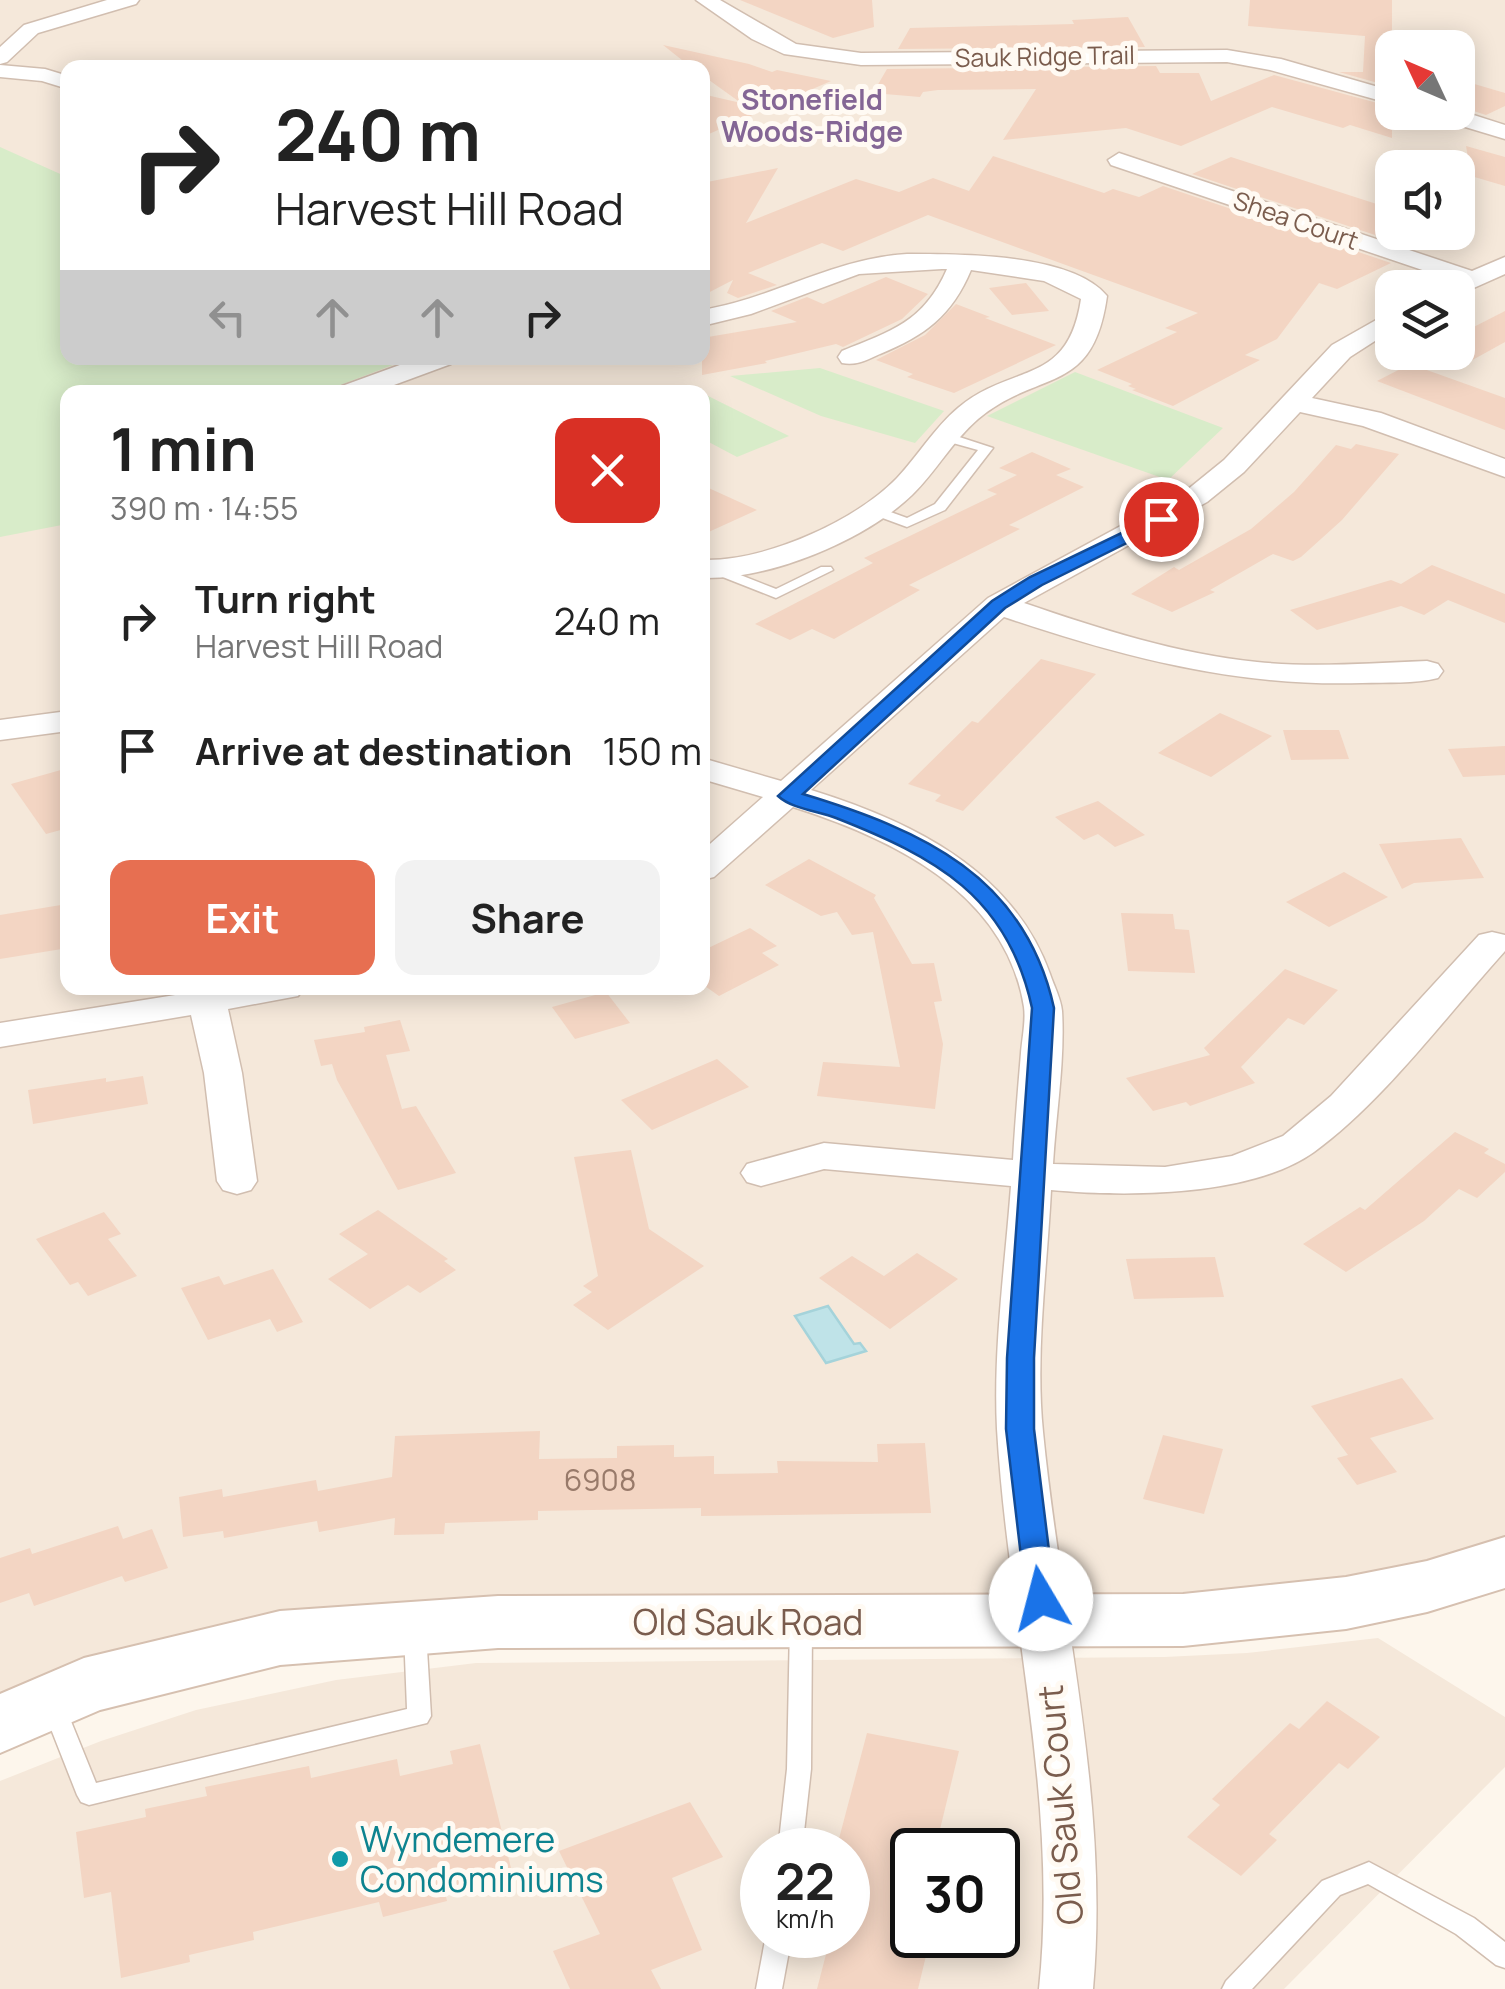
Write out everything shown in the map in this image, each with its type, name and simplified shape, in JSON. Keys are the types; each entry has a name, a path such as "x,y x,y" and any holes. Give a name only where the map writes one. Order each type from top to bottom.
{"street":[{"path":"0,58 31,29 129,0"},
{"name":"Sauk Ridge Trail","path":"706,0 759,35 791,50 861,59 1227,56 1273,64 1375,93"},
{"path":"0,71 60,80"},
{"path":"1475,123 1505,132"},
{"name":"Shea Court","path":"1119,160 1425,270"},
{"path":"710,316 766,303 853,267 898,262 1028,268 1072,280 1094,296 1092,328 1078,352 1066,362 979,405 899,493 874,510 763,563 710,569"},
{"path":"1475,279 1505,264"},
{"path":"850,356 934,316 951,292 961,265"},
{"path":"710,863 999,604 1198,496 1234,466 1341,351 1375,330"},
{"path":"371,385 423,365"},
{"path":"1294,402 1371,419 1505,469"},
{"path":"999,604 1121,642 1236,669 1276,673 1427,670"},
{"path":"2,727 60,722"},
{"name":"Old Sauk Court","path":"710,771 840,812 927,850 995,903 1021,940 1034,969 1043,1008 1020,1429 1071,1845 1073,1919 1066,1989"},
{"path":"760,1172 824,1156 1095,1181 1207,1175 1240,1168 1297,1144 1346,1105 1492,943"},
{"path":"0,1035 243,995"},
{"path":"207,1001 223,1073 237,1180"},
{"name":"Old Sauk Road","path":"26,1713 84,1686 280,1638 414,1626 1183,1620 1278,1614 1375,1598 1473,1574 1505,1562"}],"lane":[{"path":"874,510 907,523 940,507 986,448 947,437"},
{"path":"710,569 776,594 826,570"},
{"path":"793,1828 800,1769 800,1621"},
{"path":"26,1713 89,1795 419,1716 414,1626"},
{"path":"1234,1989 1331,1888 1369,1872 1464,1926 1505,1957"},
{"path":"769,1989 775,1958"}],"shaded area":[{"path":"0,0 1505,0 1505,1562 1375,1598 415,1626 0,1725"},
{"path":"1378,1638 1505,1717 1505,1767 1284,1989 0,1989 0,1781 101,1741 196,1710 336,1680 476,1663 1247,1653"}],"green space":[{"path":"0,147 60,174 60,365 393,365 340,385 60,385 60,525 0,537"},
{"path":"820,368 944,411 915,443 821,416 730,376"},
{"path":"1075,372 1223,428 1168,480 987,416"},
{"path":"710,397 789,436 737,457 710,443"}],"water":[{"path":"828,1306 854,1344 860,1343 866,1351 826,1363 795,1316"}],"building":[{"path":"740,0 872,0 874,27 833,38"},
{"path":"1250,0 1392,0 1392,30 1375,30 1375,82 1339,72 1363,72 1365,36 1248,26"},
{"path":"1128,17 1145,47 898,49 910,28 1074,24 1072,20"},
{"path":"663,45 772,72 831,81 710,134 710,96 741,103 710,81 710,60 682,60"},
{"path":"1156,66 1160,73 1199,73 1211,101 1274,75 1375,102 1375,130 1392,130 1392,138 1272,107 1181,146 1126,128 1003,140 1036,89 938,90 923,92 920,97 873,93 887,69"},
{"path":"1475,84 1505,93 1505,106 1486,115 1475,111"},
{"path":"1466,146 1505,157 1505,186 1475,177 1475,150 1467,150"},
{"path":"993,156 1104,193 1113,189 1139,197 1163,186 1391,263 1337,289 1319,283 1277,339 1245,355 1260,360 1173,406 1132,390 1136,389 1128,386 1132,384 1097,370 1177,332 1165,328 1198,313 928,215 843,251 822,243 748,273 777,285 738,298 727,293 733,280 710,292 710,181 778,168 746,223 856,179 899,192 933,178 969,191"},
{"path":"1231,157 1375,204 1375,235 1192,174"},
{"path":"886,277 928,294 902,319 843,347 836,344 702,375 702,365 710,365 710,337 797,322 771,311 807,297 823,304"},
{"path":"1026,283 1049,311 1012,315 989,288"},
{"path":"956,304 1056,345 954,393 907,377 913,374 876,360 925,335"},
{"path":"1505,311 1505,342 1475,359 1475,326"},
{"path":"1398,370 1427,370 1505,398 1505,430 1377,381"},
{"path":"1356,444 1399,454 1342,520 1301,557 1293,561 1273,554 1210,590 1215,592 1172,612 1131,594 1174,567 1179,570 1251,529 1294,492 1336,445 1351,449"},
{"path":"1032,452 1071,469 1056,475 1084,487 1009,525 1020,529 909,585 920,590 834,639 812,629 790,640 755,624 873,563 864,558 997,494 987,490 1017,475 999,468"},
{"path":"710,489 757,510 710,531"},
{"path":"1432,565 1505,594 1505,623 1448,600 1424,615 1401,606 1317,630 1290,610 1391,580 1401,584"},
{"path":"1041,659 1096,674 963,811 935,801 941,795 908,784 972,721 978,723"},
{"path":"1220,713 1272,736 1211,777 1158,753"},
{"path":"1283,730 1339,730 1349,759 1291,760"},
{"path":"1505,746 1505,775 1463,777 1448,749"},
{"path":"60,770 60,830 46,834 11,784"},
{"path":"1098,801 1145,835 1115,847 1098,834 1084,840 1055,817"},
{"path":"1461,838 1484,878 1414,883 1402,889 1379,844"},
{"path":"809,859 876,895 874,898 912,964 934,963 942,1001 934,1002 943,1044 935,1109 817,1096 823,1062 900,1067 873,932 852,935 837,912 821,916 765,885"},
{"path":"1344,872 1388,897 1329,927 1286,902"},
{"path":"60,905 60,949 0,959 0,915"},
{"path":"1121,913 1173,914 1175,929 1189,930 1195,973 1128,971"},
{"path":"750,928 777,946 762,953 779,965 719,996 710,990 710,947"},
{"path":"1285,969 1338,990 1304,1025 1288,1018 1241,1067 1255,1083 1190,1106 1186,1102 1153,1111 1126,1078 1210,1055 1204,1048"},
{"path":"608,995 630,1023 575,1039 552,1007"},
{"path":"400,1020 410,1051 386,1055 402,1109 416,1106 456,1173 398,1190 332,1064 321,1066 314,1040 365,1032 364,1027"},
{"path":"717,1059 749,1087 652,1130 621,1100"},
{"path":"143,1076 148,1104 33,1124 28,1090"},
{"path":"1455,1132 1489,1149 1484,1153 1505,1164 1505,1172 1477,1198 1459,1189 1424,1221 1346,1272 1303,1244 1360,1207 1365,1210"},
{"path":"631,1150 649,1229 704,1266 608,1330 573,1305 592,1292 583,1286 598,1276 574,1157"},
{"path":"378,1210 448,1259 444,1261 456,1270 420,1293 408,1285 370,1309 328,1279 368,1254 339,1234"},
{"path":"104,1212 121,1234 108,1239 137,1276 88,1296 78,1282 70,1285 36,1239"},
{"path":"917,1253 958,1279 890,1329 819,1278 852,1256 884,1276"},
{"path":"1215,1257 1224,1297 1134,1299 1126,1259"},
{"path":"273,1269 303,1322 277,1332 270,1319 208,1340 181,1288 219,1276 224,1285"},
{"path":"1402,1378 1434,1419 1370,1438 1397,1472 1357,1485 1337,1458 1348,1455 1311,1406"},
{"path":"540,1431 539,1459 617,1458 617,1446 674,1445 674,1457 714,1456 714,1474 778,1473 777,1461 878,1462 877,1444 925,1443 931,1513 701,1516 701,1508 538,1511 538,1520 445,1523 444,1534 394,1535 395,1518 319,1532 317,1521 224,1538 223,1531 183,1537 179,1497 222,1489 223,1497 316,1480 318,1491 392,1477 395,1436"},
{"path":"1163,1435 1223,1449 1204,1514 1143,1499"},
{"path":"118,1526 123,1539 152,1529 168,1568 125,1582 122,1576 34,1606 29,1593 0,1603 0,1558 30,1548 32,1554"},
{"path":"1327,1701 1380,1737 1348,1769 1339,1763 1269,1834 1277,1840 1241,1876 1187,1837 1220,1805 1212,1799 1290,1723 1299,1729"},
{"path":"867,1733 959,1751 940,1828 890,1828 890,1958 925,1958 918,1989 817,1989 825,1958 870,1958 870,1828 842,1828"},
{"name":"Wyndemere Condominiums","path":"480,1744 512,1872 445,1892 447,1901 383,1917 379,1902 253,1932 254,1940 189,1955 190,1962 121,1978 111,1892 84,1898 76,1832 146,1817 145,1809 207,1796 205,1787 309,1766 311,1778 397,1759 400,1776 453,1764 450,1751"},
{"path":"690,1802 723,1857 672,1878 702,1950 651,1970 661,1989 570,1989 553,1951 600,1934 559,1851"}],"place":[{"name":"Wyndemere Condominiums","path":"340,1859"}],"district":[{"name":"Stonefield Woods-Ridge","path":"812,115"}],"route":[{"path":"1041,1599 1020,1429 1020,1358 1043,1008 1034,969 1021,940 995,903 927,850 840,812 789,796 999,604 1036,581 1161,519"}]}
